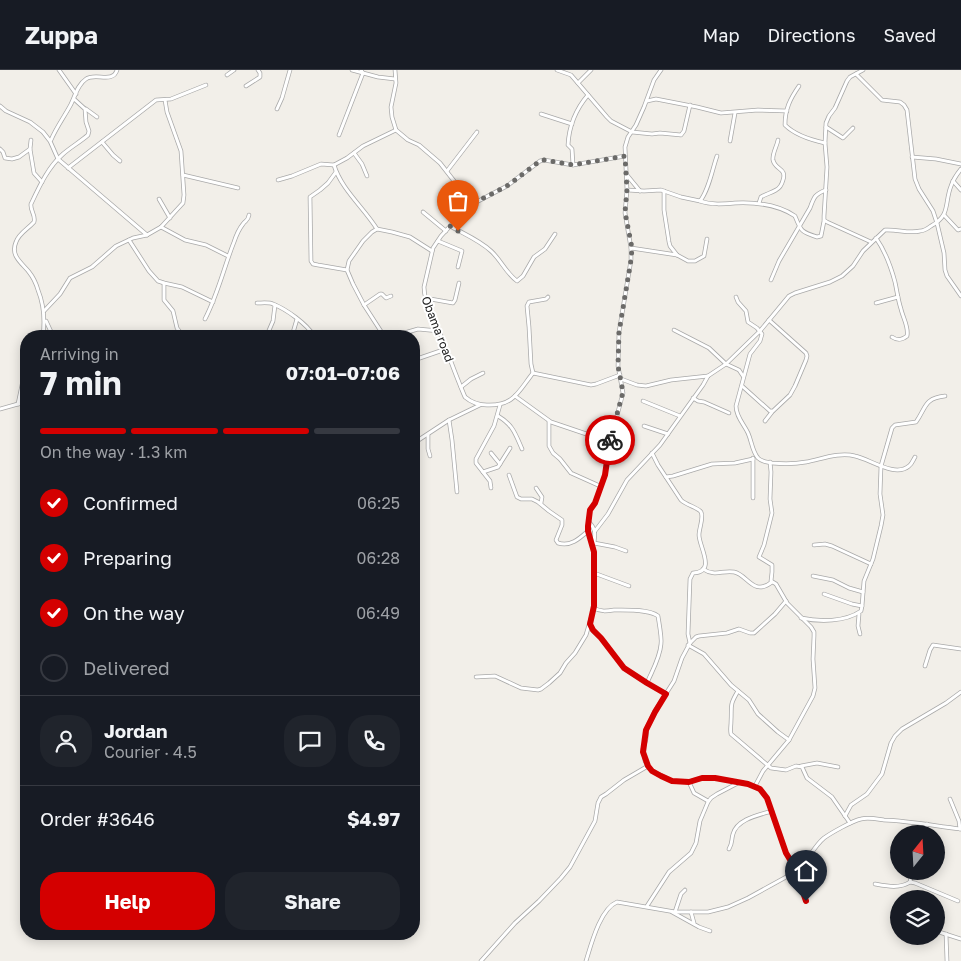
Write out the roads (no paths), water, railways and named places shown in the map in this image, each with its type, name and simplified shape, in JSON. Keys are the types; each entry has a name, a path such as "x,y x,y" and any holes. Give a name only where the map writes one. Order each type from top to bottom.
{"street":[{"path":"59,70 76,94"},
{"path":"50,141 82,83 88,77 112,76 116,74 117,70"},
{"path":"227,76 234,70"},
{"path":"246,86 260,77 258,70"},
{"path":"277,110 290,70"},
{"path":"352,70 395,79"},
{"path":"395,70 396,84 391,108 396,130 408,140 419,145 440,163 465,195 466,207"},
{"path":"557,70 570,74 611,121 632,132 681,135 684,131 690,106"},
{"path":"578,83 591,70"},
{"path":"594,552 588,531 590,510 595,503 605,475 610,442 623,392 618,366 619,332 632,248 625,212 627,190 626,142 654,80 661,70"},
{"path":"627,190 664,191 712,204 759,203 781,208 796,217 802,230 815,237 820,237 824,220 826,190 825,143 827,120 836,108 847,80 863,70"},
{"path":"339,135 362,72"},
{"path":"856,74 882,100 900,102 908,111 916,184 930,205 937,223 944,253 946,273 961,296"},
{"path":"68,168 156,100 172,99 206,85"},
{"path":"799,86 790,98 785,125 787,128 806,137 825,143"},
{"path":"573,165 572,149 568,145 572,124 578,107 588,95"},
{"path":"74,99 97,117"},
{"path":"646,101 653,99 718,113 758,110 787,111"},
{"path":"44,311 60,294 70,278 92,267 112,249 161,227 183,203 183,174 180,148 167,112 165,100"},
{"path":"0,106 6,111 30,122 43,132 50,141 58,159 146,235"},
{"path":"43,330 44,311 38,289 33,278 15,256 15,244 20,235 34,222 35,217 30,206 42,182 58,159 88,135 86,109"},
{"path":"730,140 736,113"},
{"path":"542,114 572,124"},
{"path":"826,127 843,138 853,128"},
{"path":"278,180 321,164 334,165 363,146 396,130"},
{"path":"446,171 477,132"},
{"path":"31,140 30,149 34,173 42,182"},
{"path":"759,203 762,196 778,189 782,183 784,172 773,160 778,140"},
{"path":"102,142 120,161"},
{"path":"0,149 4,152 4,158 8,159 19,157 30,149"},
{"path":"354,152 367,176"},
{"path":"466,207 507,186 540,161 573,165 625,156"},
{"path":"700,201 717,156"},
{"path":"912,157 961,164"},
{"path":"334,165 336,172 377,230"},
{"path":"595,531 608,514 627,480 668,434 708,376 726,364 760,331 789,296 830,282 846,273 863,251 885,230 918,232 937,223 944,215 950,189 961,169"},
{"path":"336,172 328,183 310,197 311,261 313,264 348,270"},
{"path":"183,174 238,188"},
{"path":"626,174 640,191"},
{"path":"953,181 961,190"},
{"path":"771,280 776,267 815,196 826,190"},
{"path":"664,191 664,210 669,242 677,255"},
{"path":"159,198 170,218"},
{"name":"Obama road","path":"466,207 432,251 424,284 425,298 440,331 460,387 465,397 480,405"},
{"path":"423,212 446,231"},
{"path":"944,215 958,230 961,229"},
{"path":"205,319 213,302 228,256 240,229 249,219 249,216"},
{"path":"824,220 872,242"},
{"path":"450,226 486,246 517,281 523,276 534,257 544,249 555,234"},
{"path":"161,227 185,240 206,245 228,256"},
{"path":"380,330 353,284 348,270 349,261 360,245 372,232 377,230 410,237 432,251"},
{"path":"795,233 802,230"},
{"path":"876,238 887,259 895,282 908,333 906,337 901,339 896,340 892,337"},
{"path":"632,248 677,255 688,261 695,261 704,256 707,239"},
{"path":"129,240 156,279 164,284 182,287 213,302"},
{"path":"438,241 462,251 458,267"},
{"path":"425,298 453,303 459,283"},
{"path":"164,284 164,300 172,311 178,330"},
{"path":"364,305 381,294 386,298 391,296"},
{"path":"533,373 527,306 529,302 548,297"},
{"path":"736,297 746,311 748,322 762,332 762,336 750,354 736,403 739,419 752,443 753,498"},
{"path":"876,303 898,297"},
{"path":"257,303 275,304 288,311 309,330"},
{"path":"269,330 274,316 275,304"},
{"path":"294,330 297,318"},
{"path":"44,319 50,330"},
{"path":"765,421 792,392 807,356 798,345 769,320"},
{"path":"415,330 440,331"},
{"path":"674,330 708,348 726,364 737,368 744,378"},
{"path":"420,358 446,348"},
{"path":"460,387 483,373"},
{"path":"533,373 591,385 621,377 637,385 646,386 671,380 708,376"},
{"path":"420,439 448,420 480,405 505,404 515,396 533,373"},
{"path":"742,386 772,412"},
{"path":"0,409 18,404 20,394"},
{"path":"515,396 549,421 610,442"},
{"path":"860,634 858,626 864,581 874,559 883,516 880,494 881,466 893,426 916,422 930,400 945,396"},
{"path":"693,398 729,413"},
{"path":"643,401 680,416"},
{"path":"492,488 490,481 476,462 476,459 494,426 500,405"},
{"path":"498,416 512,427 522,449"},
{"path":"448,420 457,492"},
{"path":"549,421 549,446 554,453 571,473 600,486"},
{"path":"644,426 668,434"},
{"path":"428,434 430,456"},
{"path":"483,472 497,468 510,448"},
{"path":"753,452 761,461 770,462 801,463 842,455 854,456 899,471 909,466 915,457"},
{"path":"491,453 500,464"},
{"path":"652,453 681,500 686,505 701,511 699,537 706,560 703,569 693,573 690,579 689,644"},
{"path":"666,477 712,464 753,459"},
{"path":"755,786 761,773 789,740 811,700 815,688 814,632 786,601 776,584 772,582 772,565 759,556 764,545 772,513 770,462"},
{"path":"509,476 517,497 532,499 562,520 556,540 558,543 572,543 588,531"},
{"path":"536,488 542,497 541,504"},
{"path":"476,677 495,676 521,688 538,690 549,684 575,654 584,640 594,608 595,531 588,522"},
{"path":"594,543 610,545 626,551"},
{"path":"814,545 832,546 871,564"},
{"path":"703,569 712,573 735,572 754,586 765,586 772,582"},
{"path":"594,573 628,586"},
{"path":"813,576 833,580 848,588 863,592"},
{"path":"824,594 862,606"},
{"path":"786,601 775,614 752,634 739,629 726,634 699,636 689,644 674,681 646,730 643,752 652,771 672,781 689,782 702,778 715,778 755,786 760,789 765,794 772,811 786,853 806,901"},
{"path":"594,608 599,611 631,610 650,612 658,616 661,647 647,683"},
{"path":"801,618 824,620 846,618 859,613"},
{"path":"590,624 624,668 666,694"},
{"path":"689,644 704,654 731,685 749,700 758,714 789,740"},
{"path":"925,666 933,645 961,649"},
{"path":"738,691 731,706 731,733 768,766 783,770 817,763 838,767"},
{"path":"845,816 852,805 867,794 882,774 891,743 895,736 902,729 961,692"},
{"path":"481,961 570,867 595,821 601,797 624,780 648,766"},
{"path":"800,766 809,779 832,797 850,823"},
{"path":"689,782 694,793 708,801"},
{"path":"647,906 669,872 676,868 691,853 696,843 700,821 708,801 738,783"},
{"path":"586,961 601,921 613,904 621,902 675,912 708,912 728,907 760,892 795,872 824,838 863,818 961,829 950,799"},
{"path":"729,849 733,833 739,823 772,811"},
{"path":"875,884 886,886 905,885 910,882 915,883 958,901"},
{"path":"675,912 681,894 685,890"},
{"path":"669,911 710,931"},
{"path":"691,912 694,923"},
{"path":"947,961 946,934 961,939"}]}
